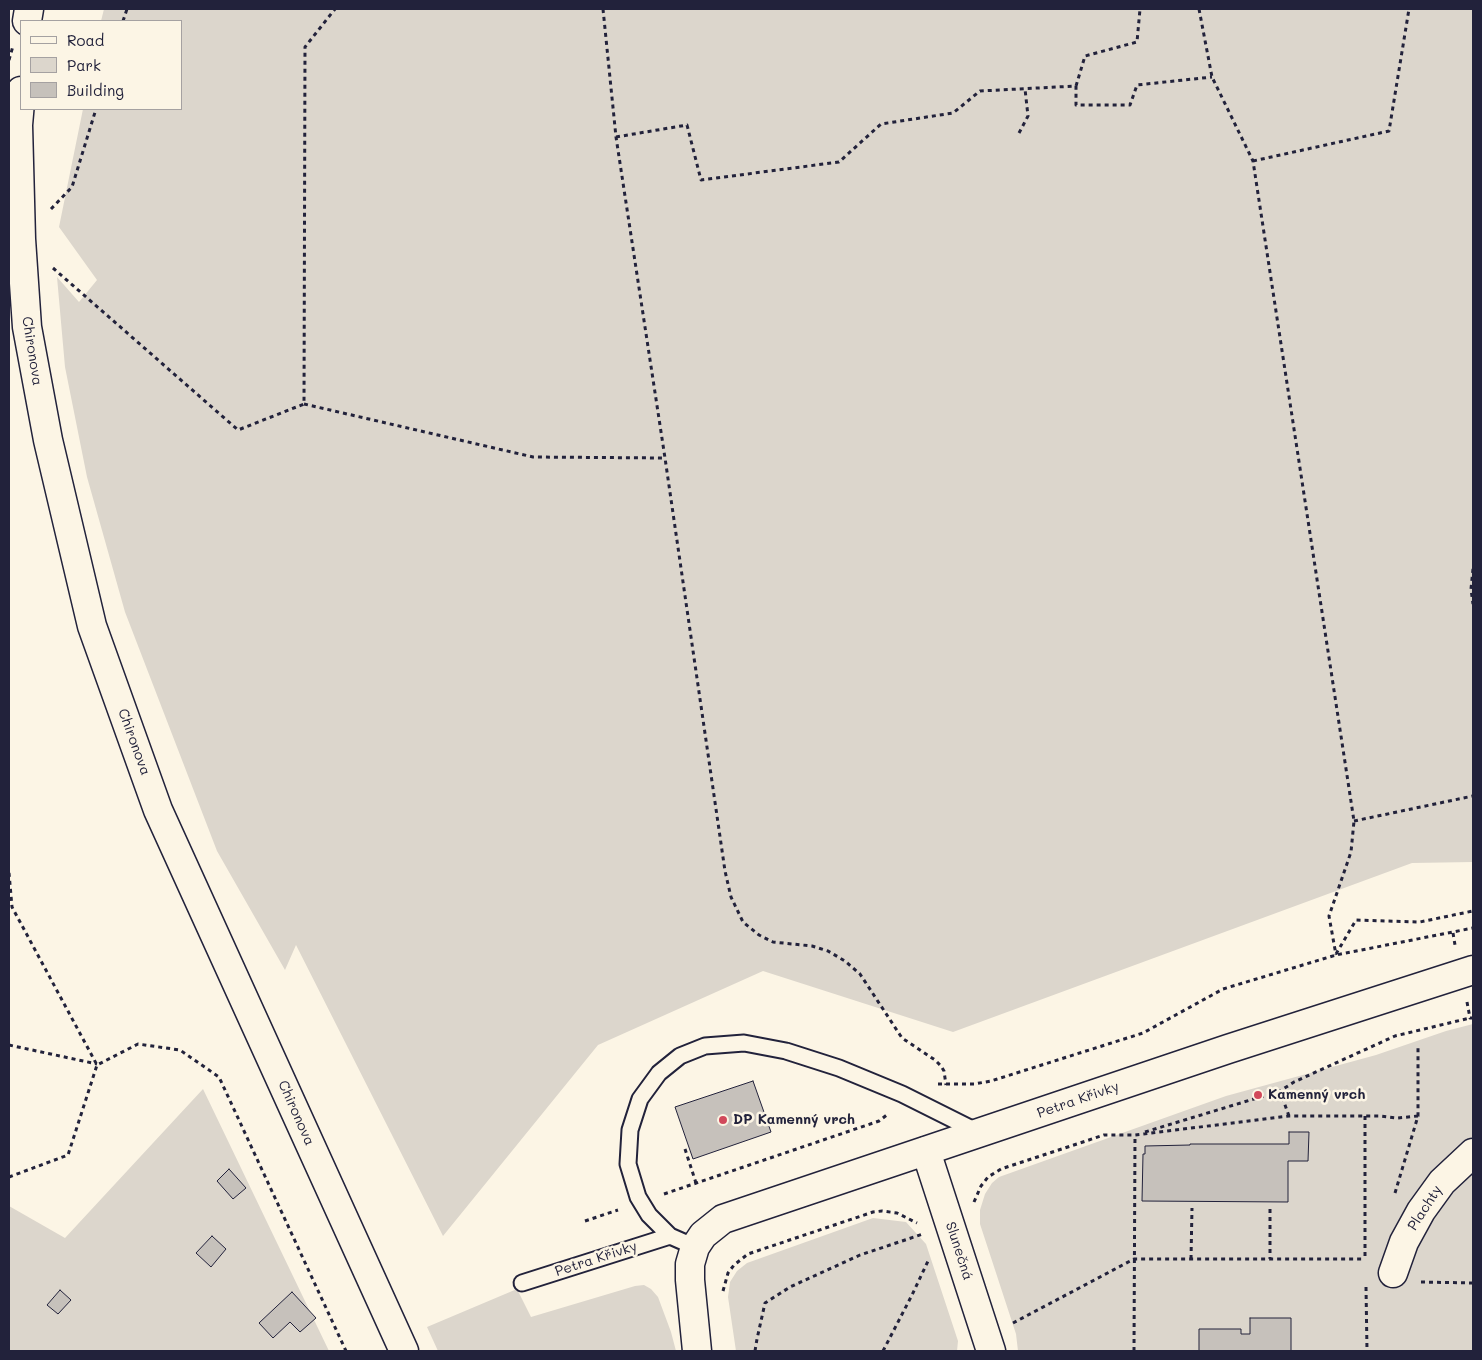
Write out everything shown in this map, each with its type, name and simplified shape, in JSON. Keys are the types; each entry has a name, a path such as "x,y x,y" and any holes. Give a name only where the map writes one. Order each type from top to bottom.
{"street":[{"name":"Chironova","path":"20,102 18,125 21,240 27,328 48,440 92,626 158,810 404,1351"},
{"name":"Petra Křivky","path":"695,1247 703,1235 722,1219 1374,1001 1473,970"},
{"name":"Slunečná","path":"926,1151 991,1351"},
{"name":"Plachty","path":"1393,1273 1404,1242 1421,1211 1442,1182 1473,1153"},
{"path":"695,1247 690,1264 690,1280 697,1351"}],"lane":[{"path":"695,1247 670,1236 649,1215 640,1202 628,1164 630,1130 640,1099 659,1073 680,1056 705,1046 744,1042 786,1051 839,1068 909,1098 980,1133"},
{"name":"Petra Křivky","path":"522,1283 670,1236"}],"path":[{"path":"304,404 305,47 334,9"},
{"path":"602,9 616,137 725,871 732,897 744,922 754,931 773,942 812,946 828,951 845,961 860,974 902,1038 941,1066 944,1071 946,1085"},
{"path":"1140,9 1137,42 1086,56 1076,86 1076,105 1130,105 1137,85 1212,76"},
{"path":"1199,9 1212,76 1253,161 1354,822 1351,852 1329,916 1336,954"},
{"path":"1253,161 1389,131 1409,9"},
{"path":"616,137 688,125 700,180 839,162 881,124 953,113 980,91 1076,86"},
{"path":"1019,133 1028,116 1025,89"},
{"path":"96,110 72,187 21,240 238,430 304,404 533,457 665,458"},
{"path":"1473,569 1473,604"},
{"path":"1354,822 1473,796"},
{"path":"9,873 12,907 97,1064 68,1155 9,1177"},
{"path":"1336,954 1356,920 1420,922 1473,911"},
{"path":"640,1202 880,1120 929,1083 946,1085 991,1081 1142,1032 1223,988 1336,954 1473,928"},
{"path":"1135,1135 1280,1091 1294,1082 1395,1036 1470,1018"},
{"path":"9,1045 97,1064 138,1044 180,1050 219,1077 346,1351"},
{"path":"1394,1195 1418,1116 1418,1045"},
{"path":"1280,1091 1289,1116"},
{"path":"973,1210 981,1186 988,1177 1001,1169 1104,1135 1135,1135 1289,1116 1397,1118 1418,1116"},
{"path":"1365,1116 1366,1268"},
{"path":"1134,1351 1135,1135"},
{"path":"685,1149 696,1183"},
{"path":"586,1221 620,1210 618,1202"},
{"path":"1191,1259 1192,1208"},
{"path":"1270,1209 1270,1259"},
{"path":"723,1299 724,1284 728,1273 734,1265 748,1254 873,1212 897,1213 914,1220 928,1233 860,1255 790,1287 765,1303 756,1339 756,1351"},
{"path":"1365,1259 1370,1253"},
{"path":"883,1351 931,1255"},
{"path":"1008,1325 1134,1259 1365,1259"},
{"path":"1393,1273 1418,1282 1473,1283"},
{"path":"1366,1287 1366,1351"}],"green space":[{"path":"104,9 1473,9 1473,862 1412,863 953,1032 763,971 598,1045 443,1236 296,945 285,970 217,851 125,612 87,477 65,367 57,277 79,302 97,280 59,227 83,110 182,110 182,20 101,20"},
{"path":"1473,1024 1473,1351 1018,1351 1016,1334 980,1224 980,1210 985,1194 992,1183 999,1177 1226,1096 1376,1055 1446,1031"},
{"path":"203,1089 329,1351 9,1351 9,1206 65,1238"},
{"path":"873,1218 906,1222 926,1244 958,1341 957,1351 736,1351 728,1297 730,1282 737,1271 747,1263"},
{"path":"644,1285 651,1289 658,1297 676,1351 438,1351 427,1327 517,1289 531,1317"}],"building":[{"name":"DP Kamenný vrch","path":"753,1081 771,1132 693,1159 675,1107"},
{"path":"1289,1132 1309,1132 1308,1161 1288,1161 1288,1202 1142,1201 1143,1154 1145,1154 1145,1146 1289,1144"},
{"path":"229,1169 246,1188 233,1199 217,1181"},
{"path":"212,1236 226,1249 211,1267 196,1253"},
{"path":"60,1290 71,1300 58,1314 47,1305"},
{"path":"292,1292 316,1318 300,1332 290,1322 273,1338 259,1323"},
{"path":"1250,1318 1291,1318 1291,1351 1199,1351 1199,1329 1241,1329 1241,1334 1250,1334"}],"place":[{"name":"Kamenný vrch","path":"1258,1095"},
{"name":"DP Kamenný vrch","path":"723,1120"}]}
